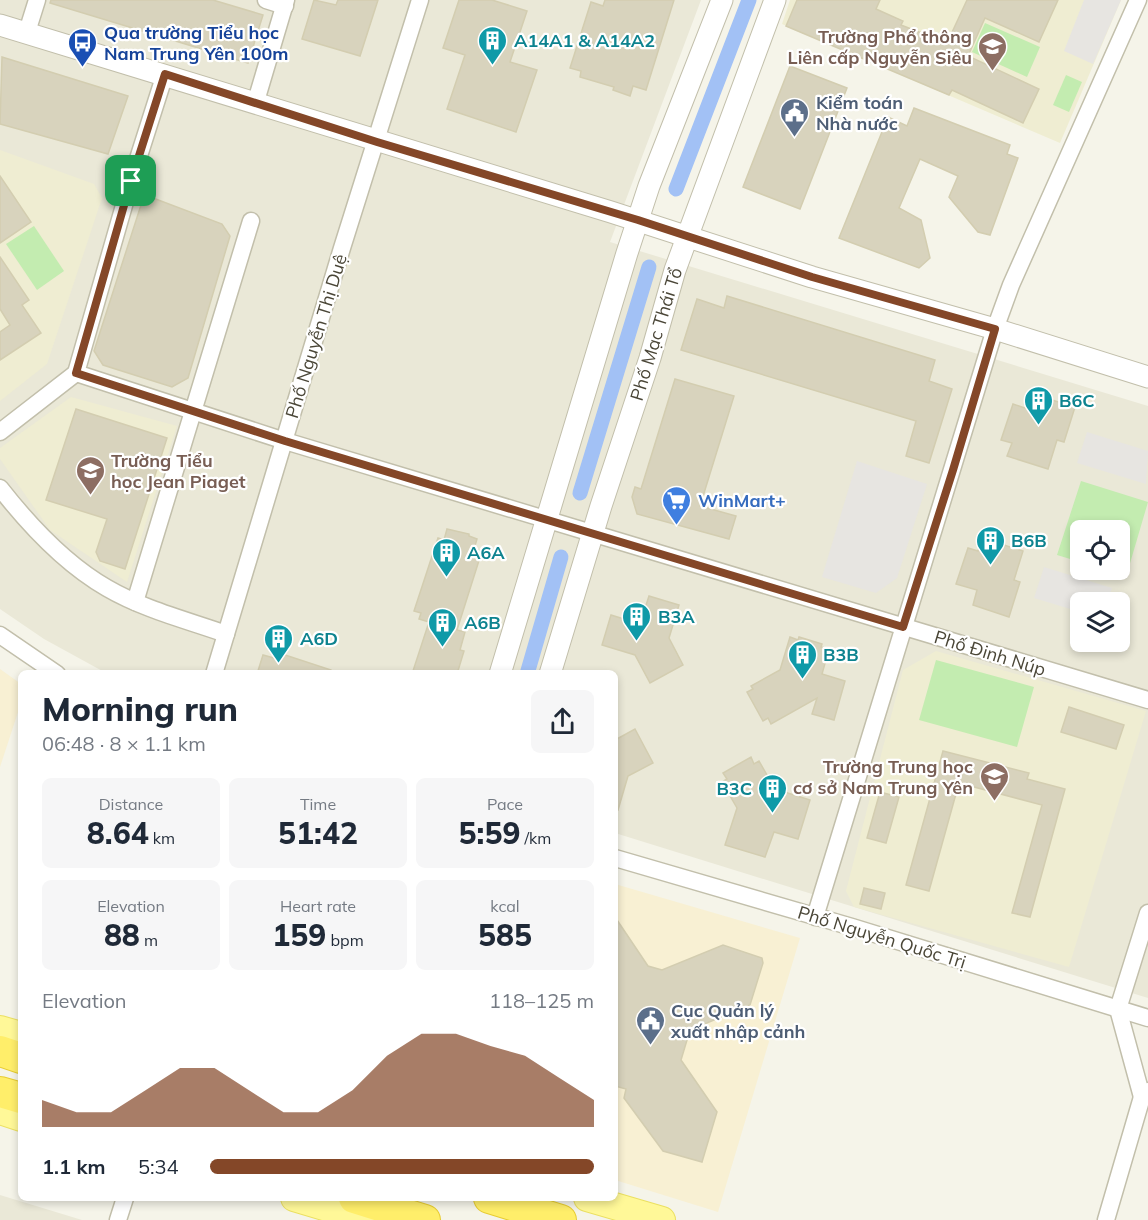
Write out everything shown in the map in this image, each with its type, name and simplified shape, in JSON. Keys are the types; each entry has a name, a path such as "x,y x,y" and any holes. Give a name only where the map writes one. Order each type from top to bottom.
{"highway":[{"path":"0,1051 18,1057"},
{"path":"0,1092 18,1097"},
{"path":"499,1201 561,1220"},
{"path":"358,1214 425,1220"}],"main road":[{"path":"0,1029 18,1034"},
{"path":"0,1111 18,1117"},
{"path":"306,1201 358,1214"},
{"path":"597,1201 662,1220"}],"street":[{"path":"27,32 37,0"},
{"path":"256,101 286,3 266,0"},
{"name":"Phố Nguyễn Thị Duệ","path":"215,670 342,248 420,0"},
{"path":"501,670 638,220 722,0"},
{"name":"Phố Mạc Thái Tổ","path":"551,670 650,358 675,270 775,0"},
{"path":"815,917 995,329 1011,285 1138,0"},
{"path":"0,25 256,101 377,142 638,220 812,277 995,329 1148,377"},
{"path":"0,432 76,373 131,181 165,74"},
{"path":"135,602 251,220"},
{"name":"Phố Đinh Núp","path":"76,373 285,441 1148,700"},
{"path":"0,488 41,535 65,557 106,587 135,602 226,634"},
{"path":"0,635 51,670"},
{"name":"Phố Nguyễn Quốc Trị","path":"618,859 1148,1018"},
{"path":"1106,1220 1145,1094 1118,1009 1148,913"},
{"path":"118,1220 123,1201"}],"shaded area":[{"path":"0,0 701,0 610,242 1148,406 1148,998 618,834 618,670 101,670 44,639 0,609"},
{"name":"Trường Phổ thông Liên cấp Nguyễn Siêu","path":"790,0 1121,0 1060,143 782,24"},
{"path":"1084,0 1121,0 1093,64 1064,51"},
{"path":"0,150 94,184 102,198 47,364 0,401"},
{"name":"Trường Tiểu học Jean Piaget","path":"71,397 177,426 127,582 50,530 0,459 0,448"},
{"path":"1087,432 1148,451 1146,484 1077,463"},
{"path":"857,461 927,484 897,578 876,593 822,577"},
{"path":"1044,567 1070,575 1070,580 1086,580 1112,588 1111,592 1070,592 1070,609 1034,598"},
{"name":"Trường Trung học cơ sở Nam Trung Yên","path":"936,651 1146,711 1069,967 854,907 846,891 903,670"},
{"path":"0,669 18,682 18,712 0,767"},
{"path":"618,885 800,938 718,1212 618,1181"},
{"path":"0,1195 82,1220 0,1220"}],"green space":[{"path":"985,23 1040,47 1027,77 972,52"},
{"path":"1066,75 1082,82 1069,112 1053,105"},
{"path":"34,226 64,271 37,290 6,244"},
{"path":"1081,481 1148,502 1130,563 1130,520 1070,520 1070,559 1057,555"},
{"path":"936,660 1034,687 1017,747 919,720"}],"building":[{"path":"51,0 213,0 263,15 248,63 50,3"},
{"path":"314,0 336,5 338,0 378,0 360,56 302,39"},
{"name":"A14A1 & A14A2","path":"459,0 492,0 527,11 510,62 537,70 516,132 447,109 465,55 443,48"},
{"path":"605,0 674,0 646,90 633,86 630,96 613,90 614,87 580,77 581,71 570,68 591,2 603,6"},
{"path":"797,0 880,0 876,9 903,21 901,25 947,43 967,0 1058,0 1039,42 985,18 968,56 1039,89 1023,123 952,90 949,95 786,26"},
{"path":"2,57 128,96 108,154 0,124"},
{"name":"Kiểm toán Nhà nước","path":"790,66 847,88 800,209 743,187"},
{"path":"914,108 1010,145 1007,154 1018,158 990,235 978,232 949,197 958,176 920,159 899,208 921,220 930,258 919,268 839,238 888,117 907,126"},
{"path":"0,176 31,222 0,243"},
{"path":"153,198 222,224 230,236 188,378 172,387 103,365 94,351 141,205"},
{"path":"0,257 29,300 22,305 41,333 0,360 0,332 10,325 0,309"},
{"path":"727,296 935,360 929,381 952,389 929,463 906,456 916,421 681,350 697,299 724,308"},
{"path":"675,379 734,396 700,506 736,516 729,539 637,514 632,497 635,487 641,489"},
{"name":"B6C","path":"1039,396 1075,407 1064,442 1057,440 1048,469 1007,456 1012,443 1001,440 1013,404 1034,411"},
{"path":"76,409 167,438 125,569 100,561 96,552 107,519 46,500"},
{"name":"A6A","path":"447,529 469,534 477,539 474,549 482,551 457,630 465,632 460,650 464,651 458,670 413,670 429,622 419,619 421,613 414,611 438,538 444,540"},
{"name":"B6B","path":"982,538 1023,551 1014,580 1020,582 1009,617 973,605 977,590 956,584 968,548 978,551"},
{"name":"B3A","path":"649,596 679,605 669,638 683,665 650,683 635,655 602,645 611,615 640,624"},
{"name":"B3B","path":"790,637 798,640 799,637 822,644 821,647 829,649 822,674 845,681 834,720 812,714 817,698 771,724 768,718 763,721 747,692 753,689 751,686 780,670"},
{"name":"A6D","path":"276,652 331,670 258,670 263,655 274,658"},
{"path":"1069,707 1124,725 1116,749 1061,732"},
{"path":"635,729 653,763 628,776 618,810 618,738"},
{"path":"943,751 1029,773 1027,779 1065,789 1030,917 1012,913 1042,805 959,783 929,891 906,885"},
{"name":"B3C","path":"751,757 754,764 759,761 775,789 810,800 798,839 774,832 765,857 725,845 737,808 722,782 727,779 723,773"},
{"path":"880,792 899,797 886,843 867,838"},
{"path":"864,888 885,893 881,909 860,904"},
{"name":"Cục Quản lý xuất nhập cảnh","path":"618,921 648,966 662,970 723,945 762,958 763,963 750,1005 690,1030 681,1060 717,1112 702,1162 663,1151 624,1098 626,1089 618,1087"}],"waterway":[{"path":"676,189 749,0"},
{"path":"580,493 649,267"},
{"path":"528,670 561,557"}],"place":[{"name":"A14A1 & A14A2","path":"493,66"},
{"name":"Qua trường Tiểu học Nam Trung Yên 100m","path":"83,68"},
{"name":"Trường Phổ thông Liên cấp Nguyễn Siêu","path":"993,72"},
{"name":"Kiểm toán Nhà nước","path":"795,138"},
{"name":"B6C","path":"1038,426"},
{"name":"Trường Tiểu học Jean Piaget","path":"90,496"},
{"name":"WinMart+","path":"677,526"},
{"name":"B6B","path":"990,566"},
{"name":"A6A","path":"446,578"},
{"name":"B3A","path":"637,642"},
{"name":"A6B","path":"443,648"},
{"name":"A6D","path":"279,664"},
{"name":"B3B","path":"802,680"},
{"name":"Trường Trung học cơ sở Nam Trung Yên","path":"994,802"},
{"name":"B3C","path":"773,814"},
{"name":"Cục Quản lý xuất nhập cảnh","path":"650,1046"}],"route":[{"path":"165,74 256,101 377,142 638,220 812,277 995,329 903,627 285,441 76,373 131,181 165,74"}]}
